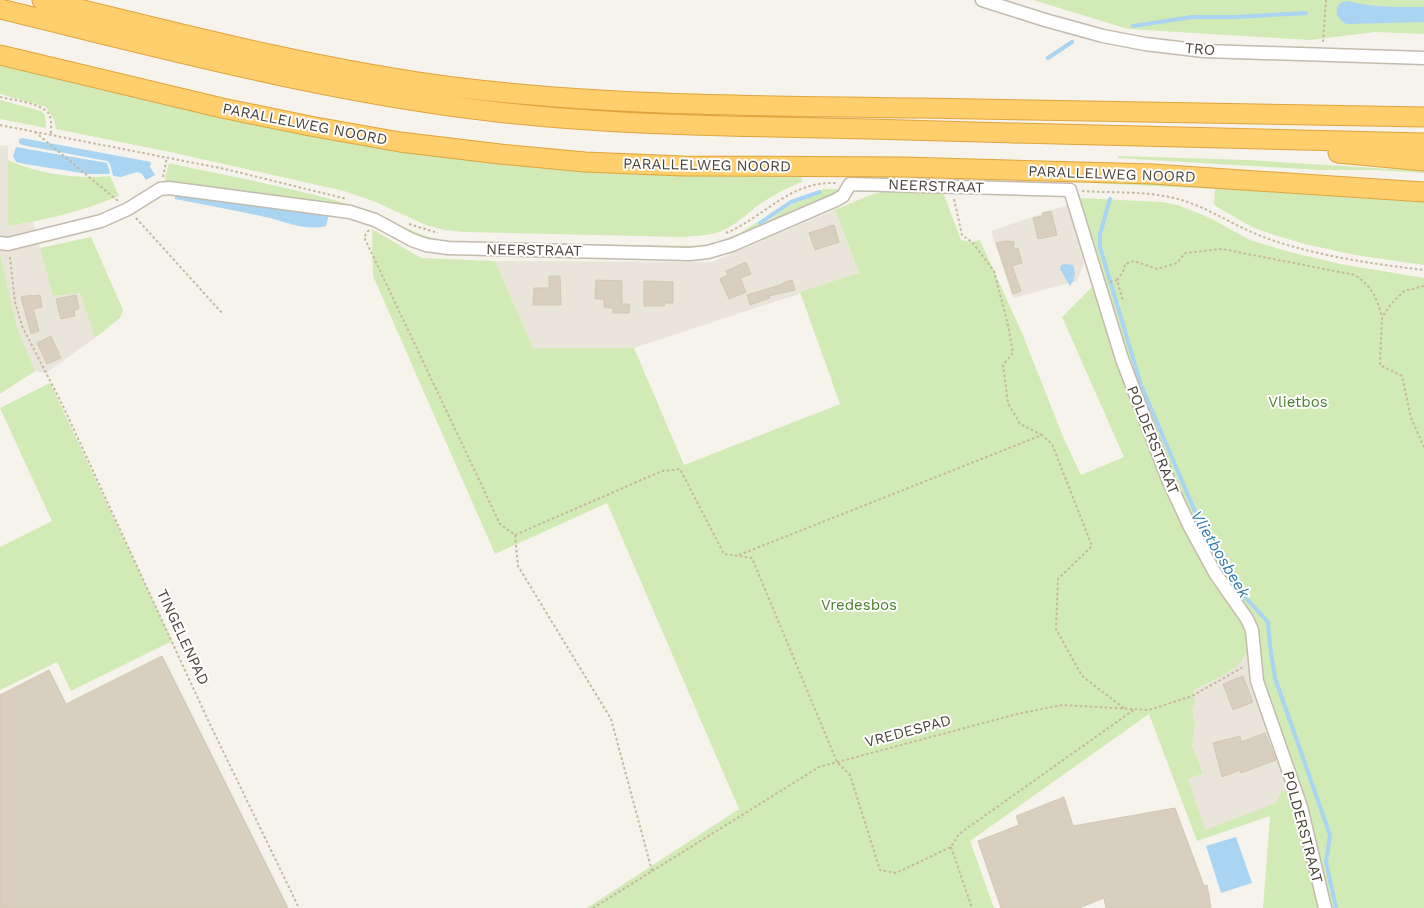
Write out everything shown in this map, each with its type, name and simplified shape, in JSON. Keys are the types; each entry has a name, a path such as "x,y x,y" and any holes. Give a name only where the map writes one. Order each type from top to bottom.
{"highway":[{"path":"42,0 249,50 324,66 454,87 574,98 768,106 1142,110 1424,117"},
{"path":"3,11 354,92 475,110 579,119 692,125 1232,140 1424,143"},
{"name":"PARALLELWEG NOORD","path":"0,45 211,95 310,116 403,132 486,142 594,150 688,154 877,156 1149,164 1424,182"},
{"name":"PARALLELWEG NOORD","path":"0,55 222,108 310,126 400,142 500,154 585,162 683,166 902,167 1153,174 1424,192"},
{"path":"1232,140 1424,161"}],"street":[{"name":"TRO","path":"982,0 1094,34 1145,44 1204,51 1424,58"},
{"name":"NEERSTRAAT","path":"160,189 168,188 350,212 375,220 412,240 426,245 441,247 690,254 708,252 732,245 818,208 843,196 850,184 1070,190"},
{"path":"4,243 101,221 128,209 160,189"},
{"name":"POLDERSTRAAT","path":"1070,190 1125,368 1169,482 1190,527 1215,573 1247,619 1252,630 1257,681 1301,808 1325,908"}],"path":[{"path":"1324,55 1326,0"},
{"path":"0,97 42,108 51,119 51,134"},
{"path":"0,125 224,169 352,200"},
{"path":"160,189 167,157"},
{"path":"720,236 734,230 790,193 806,187 827,183 850,184"},
{"path":"951,186 962,235 972,242 994,271 1002,296 1014,353 1003,365 1008,403 1020,424 1042,435 1052,444 1092,546 1058,579 1056,629 1082,676 1125,709"},
{"path":"1070,190 1152,194 1170,197 1190,202 1257,235 1286,244 1330,255 1424,270"},
{"path":"409,224 444,234"},
{"path":"368,231 364,238 500,524 515,535 518,566 611,720 652,871"},
{"name":"TINGELENPAD","path":"4,243 15,302 22,326 63,406 207,718 299,908"},
{"path":"1098,285 1117,280 1123,272 1125,264 1134,261 1157,269 1177,263 1185,253 1222,249 1355,275 1368,284 1377,300 1382,318 1380,365 1402,376 1411,418 1424,447"},
{"path":"1117,280 1123,301"},
{"path":"1382,318 1391,304 1404,291 1424,286"},
{"path":"737,556 1042,435"},
{"path":"515,535 662,471 680,470 724,554 752,558 837,762 850,776 880,870 896,873 951,848 959,834 1135,709"},
{"name":"VREDESPAD","path":"593,908 819,767 1017,714 1062,705 1149,710 1192,696 1255,659"},
{"path":"951,848 972,908"}],"shaded area":[{"path":"8,145 8,226 33,222 53,296 80,293 95,338 46,373 35,371 17,328 0,254 0,146"},
{"path":"1067,205 1084,262 1077,281 1013,298 991,231"},
{"path":"835,210 859,274 634,348 533,348 495,261 712,262"},
{"path":"1250,636 1290,790 1281,791 1276,803 1205,831 1188,779 1203,772 1192,746 1195,725 1192,708 1193,690 1216,680"}],"green space":[{"path":"1033,0 1424,0 1424,34 1375,32 1310,40 1128,29"},
{"path":"0,60 277,125 276,129 355,143 1424,197 1424,265 1355,255 1271,234 1252,227 1217,207 1214,204 1215,189 1056,180 802,174 802,182 768,199 738,222 716,233 706,235 682,237 445,230 426,225 373,201 344,191 170,152 56,129 54,120 46,107 0,94"},
{"path":"0,100 41,111 45,115 46,128 0,119"},
{"path":"1118,156 1248,160 1424,171 1424,173 1376,170 1320,170 1118,158"},
{"path":"8,160 44,172 85,177 110,176 119,196 64,214 8,226"},
{"path":"169,163 322,197 372,213 423,235 451,242 708,246 740,233 757,222 761,226 792,204 822,193 822,189 840,189 836,195 709,249 451,245 417,237 377,217 164,183"},
{"name":"Vredesbos","path":"886,191 943,192 961,240 972,242 980,240 1022,333 1064,439 1081,475 1124,457 1062,317 1092,287 1141,430 1170,499 1213,580 1249,631 1249,647 1239,664 1221,676 1193,690 1195,702 1192,708 1195,725 1192,746 1203,773 1188,779 1205,830 1276,803 1281,791 1290,790 1321,908 1263,908 1270,816 1197,841 1149,714 970,841 994,908 587,908 739,809 607,503 495,554 373,276 372,229 421,258 495,261 533,348 634,348 684,465 840,404 800,292 859,273 835,210 870,195"},
{"name":"Vlietbos","path":"1079,198 1162,202 1178,205 1210,218 1250,240 1286,251 1340,264 1424,278 1424,908 1329,908 1262,677 1259,632 1255,622 1208,552 1173,478 1141,400"},
{"path":"91,237 123,310 120,318 95,338 80,293 53,296 40,248"},
{"path":"0,254 17,328 35,371 0,394"},
{"path":"50,383 172,641 71,691 57,662 0,690 0,547 52,521 0,408"}],"water":[{"path":"1348,1 1376,6 1424,7 1424,22 1347,24 1339,19 1337,8 1339,4"},
{"path":"22,138 151,162 150,167 155,175 146,180 142,174 137,172 121,177 113,176 110,164 107,161 22,145 19,143 19,139"},
{"path":"16,147 107,163 110,172 109,174 88,174 16,162 13,156"},
{"path":"175,194 329,214 326,226 311,228 175,199"},
{"path":"1061,265 1073,265 1075,274 1070,286 1060,269"},
{"path":"1236,837 1252,883 1221,893 1206,846"}],"building":[{"path":"1051,211 1057,235 1038,239 1033,218 1043,216 1042,213"},
{"path":"834,225 839,242 815,250 809,233"},
{"path":"1014,242 1014,250 1018,248 1022,263 1012,266 1021,291 1013,294 996,243"},
{"path":"746,262 751,274 740,278 746,292 729,299 720,279 728,275 726,271"},
{"path":"549,276 560,276 561,305 533,305 534,288 549,288"},
{"path":"596,280 622,281 622,304 630,304 629,313 613,313 613,308 604,307 604,299 595,299"},
{"path":"792,280 795,290 769,296 770,298 750,305 747,295"},
{"path":"644,281 673,282 673,303 665,303 664,306 644,306"},
{"path":"40,295 42,307 33,309 39,331 31,334 21,297"},
{"path":"76,295 79,309 74,310 75,316 61,319 56,299"},
{"path":"51,336 61,358 47,364 37,343"},
{"path":"162,656 288,908 0,908 0,695 49,670 66,704"},
{"path":"1243,676 1253,702 1233,710 1223,684"},
{"path":"1265,733 1276,760 1241,773 1240,770 1222,777 1213,743 1240,736 1241,742"},
{"path":"1064,797 1073,826 1175,808 1204,886 1207,885 1211,908 1106,908 1104,898 1079,908 1001,908 978,841 1019,825 1016,816"}],"waterway":[{"path":"1133,26 1192,17 1306,13"},
{"path":"1048,58 1072,42"},
{"path":"760,223 791,202 820,192"},
{"name":"Vlietbosbeek","path":"1110,199 1100,234 1100,247 1141,385 1202,528 1245,597 1268,622 1275,678 1330,835 1326,862 1336,908"}]}
